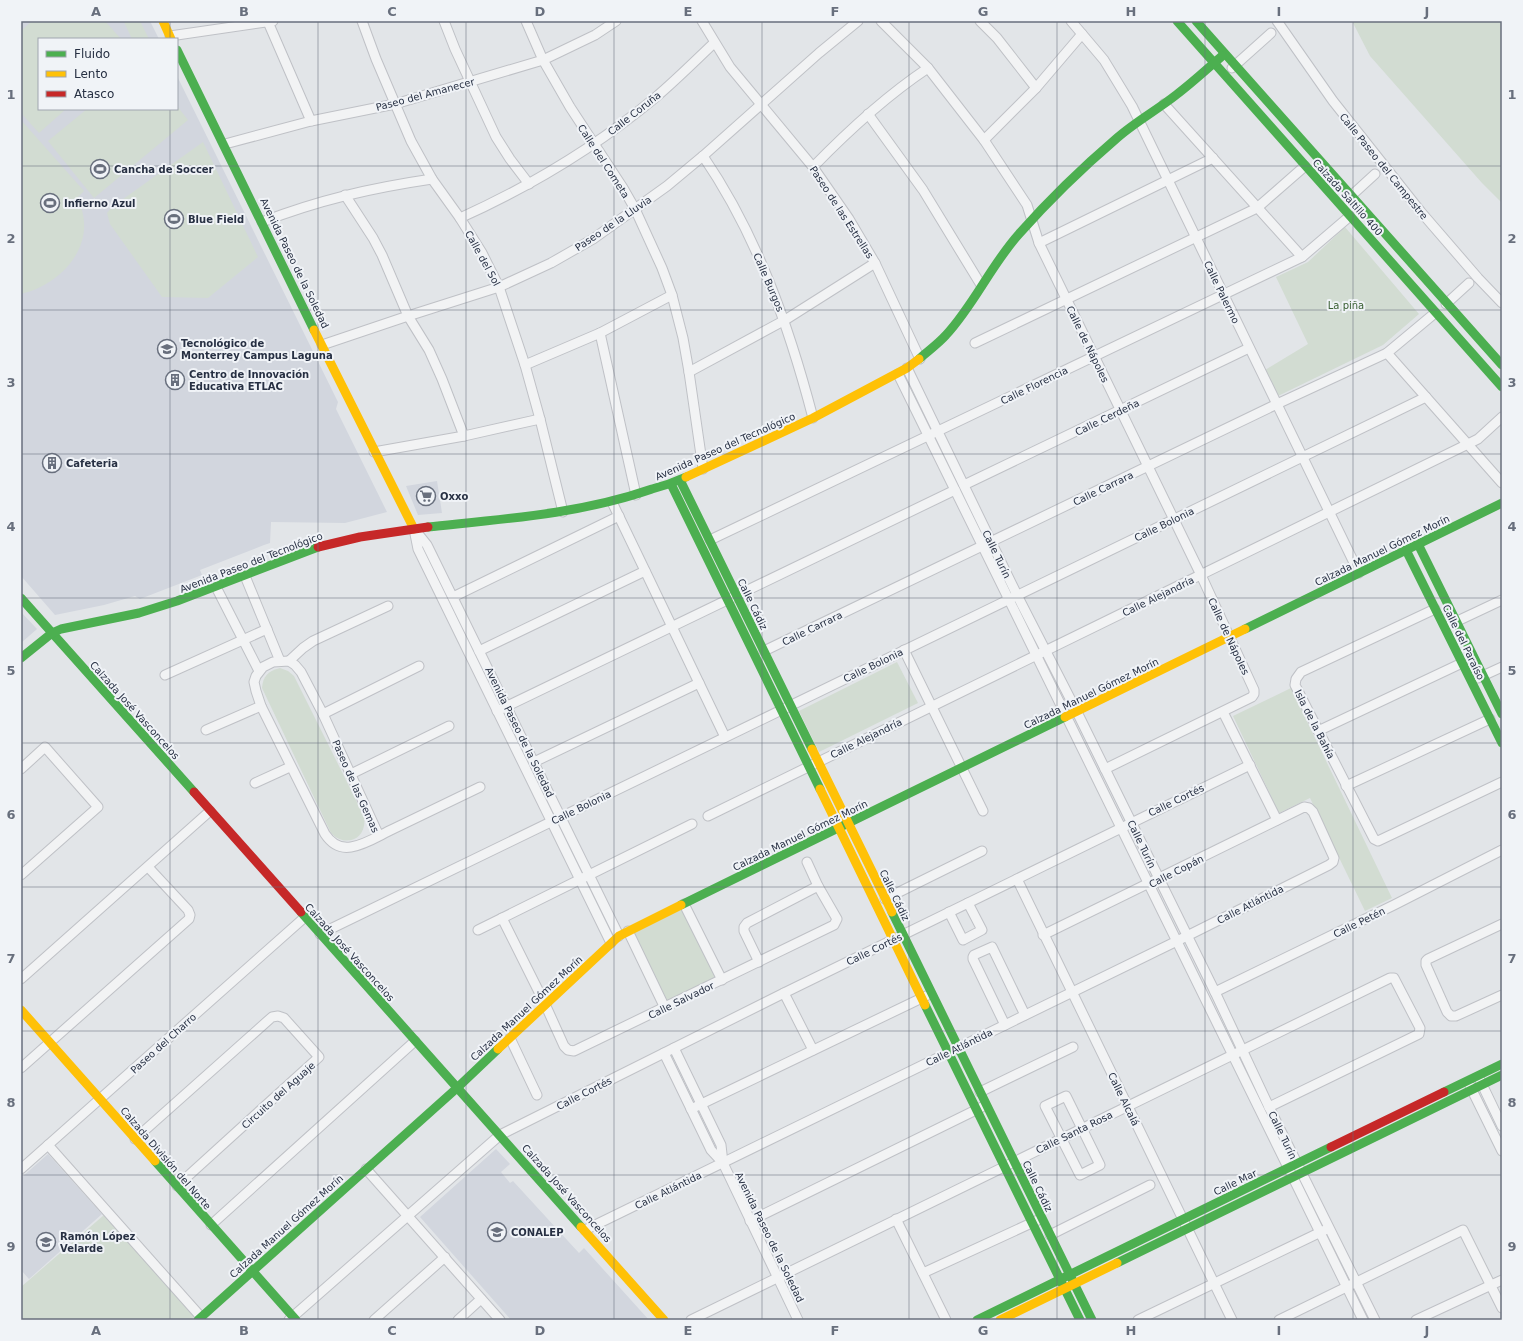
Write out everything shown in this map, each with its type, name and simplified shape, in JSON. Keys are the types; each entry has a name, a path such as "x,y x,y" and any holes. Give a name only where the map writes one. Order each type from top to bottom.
{"street":[{"path":"163,21 171,37 271,21 311,121"},
{"name":"Calle del Sol","path":"362,21 411,142 432,179 460,218 482,254 499,287 525,365 563,512"},
{"path":"444,21 481,108 496,137 529,184"},
{"name":"Calle del Cometa","path":"526,21 543,60 593,144 623,188 652,243 672,295 683,338 703,469"},
{"name":"Paseo del Amanecer","path":"225,144 311,121 395,104 543,60 595,35 616,21"},
{"name":"Paseo de las Estrellas","path":"702,21 730,67 813,166 849,219 875,263 920,359"},
{"name":"Paseo de la Lluvia","path":"322,346 408,316 499,287 551,263 593,239 668,186 819,53 858,21"},
{"name":"Calle de Nápoles","path":"881,21 928,68 984,140 1027,205 1039,243 1201,575 1254,690 1252,697 1223,712"},
{"path":"980,21 997,38 1036,88"},
{"name":"Calle Palermo","path":"1071,21 1104,60 1132,106 1167,181 1359,573"},
{"name":"Calzada Saltillo 400","path":"1177,21 1502,387"},
{"name":"Calzada Saltillo 400","path":"1196,21 1446,304 1502,365"},
{"name":"Calle Paseo del Campestre","path":"1277,21 1333,101 1416,206 1478,278 1502,303"},
{"path":"1225,74 1271,33"},
{"path":"984,140 1036,88 1082,34"},
{"name":"Calle Coruña","path":"460,218 529,184 593,144 656,96 714,43"},
{"name":"Avenida Paseo de la Soledad","path":"178,52 225,144 374,452 414,529 427,545 453,596 619,936"},
{"name":"Avenida Paseo del Tecnológico","path":"21,658 52,633 70,626 139,613 216,588 295,555 328,544 360,536 563,512 612,502 636,495 671,484 813,418 898,374 920,359 947,334 1003,254 1032,220 1089,163 1138,121 1175,96 1225,53"},
{"path":"813,166 868,114 903,84 928,68"},
{"path":"1164,104 1302,257"},
{"path":"868,114 923,190 981,285"},
{"name":"Calle Burgos","path":"703,156 736,208 785,320 802,373 813,418"},
{"path":"1039,243 1213,158"},
{"path":"975,343 1066,298 1257,208 1305,166"},
{"path":"1351,196 1375,174"},
{"path":"262,222 310,204 345,194 388,185 432,179"},
{"path":"345,194 382,254 408,316 429,350 464,436"},
{"name":"Calle Florencia","path":"710,540 1302,257 1350,216"},
{"path":"689,372 785,320 875,263"},
{"path":"1446,304 1469,283"},
{"path":"525,365 600,333 672,295"},
{"name":"Calle Carrara","path":"764,651 1276,404 1387,353 1435,313"},
{"path":"600,333 636,495"},
{"name":"Calle Cerdeña","path":"964,486 1249,348"},
{"path":"1387,353 1502,483"},
{"name":"Calle Turín","path":"907,368 964,486 987,544 1013,597 1036,655 1177,941 1269,1107 1375,1320"},
{"name":"Calle Turín","path":"898,374 955,490 987,544"},
{"name":"Calle Bolonia","path":"320,934 1426,397"},
{"name":"Calle Alejandría","path":"708,816 1478,439 1502,417"},
{"path":"374,452 464,436 540,419"},
{"name":"Calle Cádiz","path":"680,480 1092,1320"},
{"path":"671,484 921,998 1080,1320"},
{"path":"497,711 955,490"},
{"path":"612,502 725,737"},
{"name":"Calzada Manuel Gómez Morín","path":"200,1318 457,1088 619,936 1502,503"},
{"path":"453,596 619,516"},
{"name":"Avenida Paseo de la Soledad","path":"414,529 418,549 611,943"},
{"name":"Calle del Paraíso","path":"1418,544 1502,714"},
{"name":"Calle del Paraíso","path":"1406,550 1502,744"},
{"path":"479,651 645,571"},
{"name":"Paseo de las Gemas","path":"245,576 267,629 285,661 295,665 301,672 323,714 379,836 351,847 342,847 330,841 290,767 261,706 254,682 259,671"},
{"path":"216,588 259,671 267,665 285,661 313,641 388,606"},
{"name":"Calle Turín","path":"1013,597 1046,650 1215,992 1238,1052 1292,1177 1363,1320"},
{"name":"Calzada José Vasconcelos","path":"21,598 664,1320"},
{"path":"1445,628 1502,600"},
{"name":"Isla de la Bahía","path":"1436,609 1301,672 1296,679 1295,685 1374,839 1378,841 1502,782"},
{"path":"165,675 267,629"},
{"path":"904,650 983,811"},
{"path":"1318,731 1462,663"},
{"path":"323,714 419,666"},
{"path":"1471,682 1502,667"},
{"path":"534,762 699,682"},
{"path":"206,730 261,706"},
{"path":"1105,769 1223,712 1277,820"},
{"path":"1346,786 1490,719"},
{"path":"351,774 449,726"},
{"path":"21,769 45,747 98,807 21,875"},
{"name":"Calle Cortés","path":"293,1319 500,1135 784,993 1250,765"},
{"path":"255,783 290,767"},
{"path":"379,836 480,787"},
{"name":"Calle Copán","path":"1043,935 1150,884 1304,807 1309,808 1313,812 1334,858 1333,862"},
{"path":"21,979 210,811"},
{"path":"478,930 692,824"},
{"name":"Calle Petén","path":"1215,992 1394,905 1502,850"},
{"path":"885,899 982,851"},
{"path":"759,962 744,932 744,927 747,923 818,886 807,862"},
{"name":"Calle Atlántida","path":"585,1230 1177,941 1333,862"},
{"path":"21,1068 189,919 190,915 188,910 148,867"},
{"name":"Calle Alcalá","path":"1017,879 1232,1320"},
{"name":"Calle Salvador","path":"546,1004 564,1046 568,1050 574,1051 834,925 837,922 837,919 818,886"},
{"path":"949,912 963,940 982,930 968,903"},
{"path":"684,904 722,980"},
{"name":"Paseo del Charro","path":"21,1169 305,917"},
{"path":"502,918 546,1004"},
{"path":"1502,924 1426,961 1447,1012 1451,1016 1456,1016 1502,995"},
{"path":"628,931 665,1008"},
{"path":"1005,1025 973,957 974,954 992,947 1025,1015"},
{"name":"Calle Santa Rosa","path":"691,1320 1061,1138 1394,978 1420,1028 1419,1034 1269,1107"},
{"path":"784,993 813,1050"},
{"path":"691,1109 931,993"},
{"name":"Calzada División del Norte","path":"21,1010 293,1319"},
{"name":"Circuito del Aguaje","path":"135,1139 272,1017 278,1016 284,1018 319,1057 177,1186"},
{"path":"510,1038 537,1095"},
{"path":"211,1225 415,1041"},
{"path":"980,1092 1073,1047"},
{"name":"Avenida Paseo de la Soledad","path":"674,1048 721,1145 723,1163"},
{"name":"Avenida Paseo de la Soledad","path":"664,1053 711,1150 723,1163 798,1320"},
{"name":"Calle Mar","path":"977,1320 1502,1064"},
{"path":"1478,1075 1502,1126"},
{"name":"Calle Mar","path":"1000,1320 1502,1075"},
{"path":"1468,1080 1502,1151"},
{"path":"1066,1096 1100,1165 1080,1175 1061,1138 1046,1106 1066,1096"},
{"path":"750,1221 986,1105"},
{"path":"48,1145 200,1318"},
{"path":"366,1169 500,1320"},
{"path":"1050,1235 1150,1185"},
{"path":"923,1273 1042,1218"},
{"path":"896,1219 946,1320"},
{"path":"1138,1320 1330,1228"},
{"path":"1279,1320 1462,1230 1502,1308"},
{"path":"374,1320 445,1257"},
{"path":"1416,1320 1502,1280"},
{"path":"458,1320 481,1299"}],"shaded area":[{"name":"Tecnológico de Monterrey Campus Laguna","path":"21,21 150,21 158,38 38,38 38,110 178,110 178,78 338,402 336,409 387,512 345,523 271,522 270,543 200,570 202,575 140,599 135,596 104,605 55,615 21,576"},
{"path":"437,481 442,513 418,515 406,486"},
{"path":"21,612 37,629 21,643"},
{"name":"CONALEP","path":"496,1149 510,1164 501,1172 510,1183 513,1181 579,1253 584,1248 649,1320 511,1320 420,1217"},
{"name":"Ramón López Velarde","path":"48,1154 102,1214 29,1279 21,1270 21,1178"}],"green space":[{"path":"32,21 105,21 120,38 38,38 38,110 65,110 39,133 21,113 21,31"},
{"path":"140,21 148,38 132,38 124,22"},
{"path":"1352,21 1502,21 1502,203 1482,183 1370,56"},
{"name":"Cancha de Soccer","path":"178,107 188,120 94,198 48,141 86,110 178,110"},
{"name":"Infierno Azul","path":"21,120 84,191 77,198 83,214 84,230 81,245 74,258 64,271 37,289 21,294"},
{"name":"Blue Field","path":"203,142 258,257 208,298 162,297 110,224 107,213 112,207"},
{"name":"La piña","path":"1345,227 1419,314 1383,345 1278,396 1265,370 1308,344 1276,277 1308,262"},
{"path":"897,662 918,703 819,752 799,711"},
{"path":"280,668 288,671 294,676 364,816 363,830 355,839 343,840 337,838 331,833 262,688 265,677 269,672"},
{"path":"1291,688 1392,898 1365,911 1310,798 1279,813 1233,716"},
{"path":"684,906 718,979 666,1005 631,933"},
{"path":"104,1215 196,1316 191,1320 21,1320 21,1287"}],"traffic: fast":[{"path":"1177,21 1502,387"},
{"path":"1196,21 1502,365"},
{"path":"178,52 314,330"},
{"path":"919,359 940,341 956,323 1009,246 1030,221 1091,161 1124,132 1194,81 1222,56"},
{"path":"428,527 570,510 625,497 686,477"},
{"path":"680,480 812,749"},
{"path":"671,484 820,789"},
{"path":"1245,629 1502,503"},
{"path":"1418,544 1502,714"},
{"path":"21,658 52,633 61,629 139,613 177,601 318,547"},
{"path":"1406,550 1502,743"},
{"path":"21,598 194,792"},
{"path":"681,905 1065,717"},
{"path":"301,912 581,1227"},
{"path":"892,912 1092,1320"},
{"path":"925,1005 1080,1320"},
{"path":"198,1320 457,1088 498,1049"},
{"path":"1444,1092 1502,1064"},
{"path":"1117,1263 1502,1075"},
{"path":"977,1320 1331,1147"},
{"path":"155,1161 296,1320"}],"traffic: slow":[{"path":"163,21 171,38"},
{"path":"314,330 414,529"},
{"path":"686,477 813,418 907,368 919,359"},
{"path":"1065,717 1245,629"},
{"path":"812,749 892,912"},
{"path":"820,789 925,1005"},
{"path":"498,1049 619,936 681,905"},
{"path":"21,1010 155,1161"},
{"path":"581,1227 664,1320"},
{"path":"1000,1320 1117,1263"}],"traffic: jam":[{"path":"318,547 360,537 428,527"},
{"path":"194,792 301,912"},
{"path":"1331,1147 1444,1092"}],"place":[{"name":"Cancha de Soccer","path":"100,169"},
{"name":"Infierno Azul","path":"50,203"},
{"name":"Blue Field","path":"174,219"},
{"name":"Tecnológico de Monterrey Campus Laguna","path":"167,349"},
{"name":"Centro de Innovación Educativa ETLAC","path":"175,380"},
{"name":"Cafeteria","path":"52,463"},
{"name":"Oxxo","path":"426,496"},
{"name":"CONALEP","path":"497,1232"},
{"name":"Ramón López Velarde","path":"46,1242"}]}
